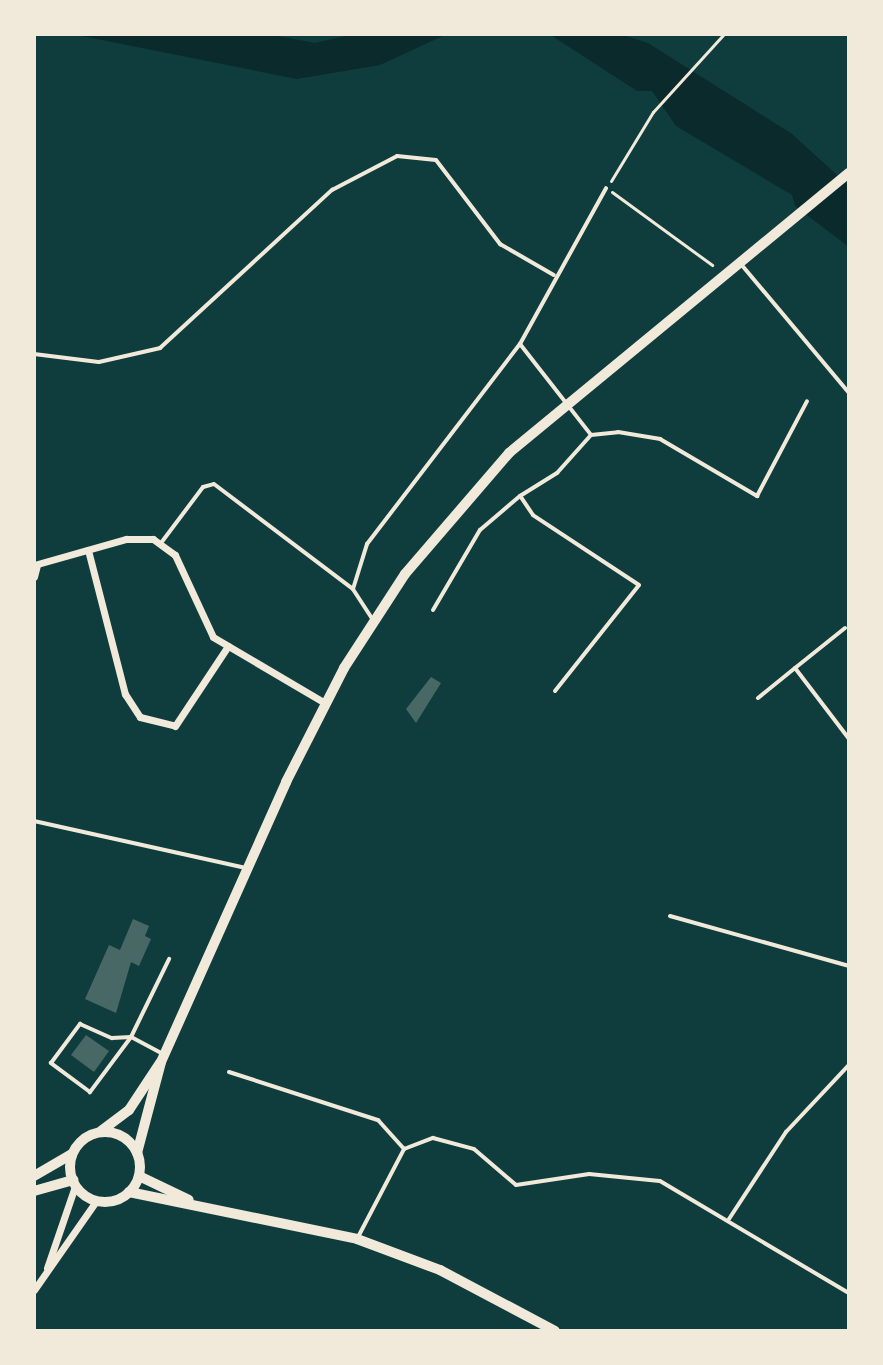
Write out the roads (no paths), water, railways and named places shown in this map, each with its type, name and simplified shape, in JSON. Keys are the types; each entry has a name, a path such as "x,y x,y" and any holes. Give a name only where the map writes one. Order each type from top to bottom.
{"main road":[{"path":"129,1192 139,1176 137,1153 163,1058 325,703 373,620 478,484 566,403 849,173"},
{"path":"34,1176 72,1154 97,1133 118,1123 163,1058"},
{"path":"97,1133 120,1135 137,1153"},
{"path":"72,1154 74,1183 96,1201 129,1192 191,1201 357,1239 440,1270 555,1331"},
{"path":"139,1176 191,1201"},
{"path":"34,1191 74,1183"}],"street":[{"path":"34,577 36,565 88,550 140,537 161,543 180,566 204,628 228,646 325,703"},
{"path":"88,550 125,694 140,717 175,726 228,646"},
{"path":"47,1268 74,1183"},
{"path":"34,1290 96,1201"}],"lane":[{"path":"34,354 99,362 160,348 332,190 397,156 436,160 500,244 554,275"},
{"path":"353,589 376,527 520,344 554,275 606,188"},
{"path":"740,262 849,393"},
{"path":"520,344 591,435 660,439 757,496 807,401"},
{"path":"433,610 480,530 520,496 557,473 591,435"},
{"path":"161,543 203,487 214,484 353,589 373,620"},
{"path":"520,496 533,515 639,585 555,691"},
{"path":"758,698 845,628"},
{"path":"795,668 849,739"},
{"path":"34,821 249,869"},
{"path":"670,916 849,966"},
{"path":"163,1058 131,1037 112,1038 80,1024 51,1063 90,1092 131,1037 169,959"},
{"path":"729,1219 786,1132 849,1065"},
{"path":"229,1072 378,1120 404,1149"},
{"path":"357,1239 404,1149 420,1140 455,1141 516,1185 589,1174 660,1181 729,1219 849,1293"}],"water":[{"path":"72,34 267,34 315,43 354,34 447,34 380,65 297,79"},
{"path":"549,34 620,34 648,43 792,134 849,186 849,247 795,206 792,195 676,126 652,91 637,91"}]}
